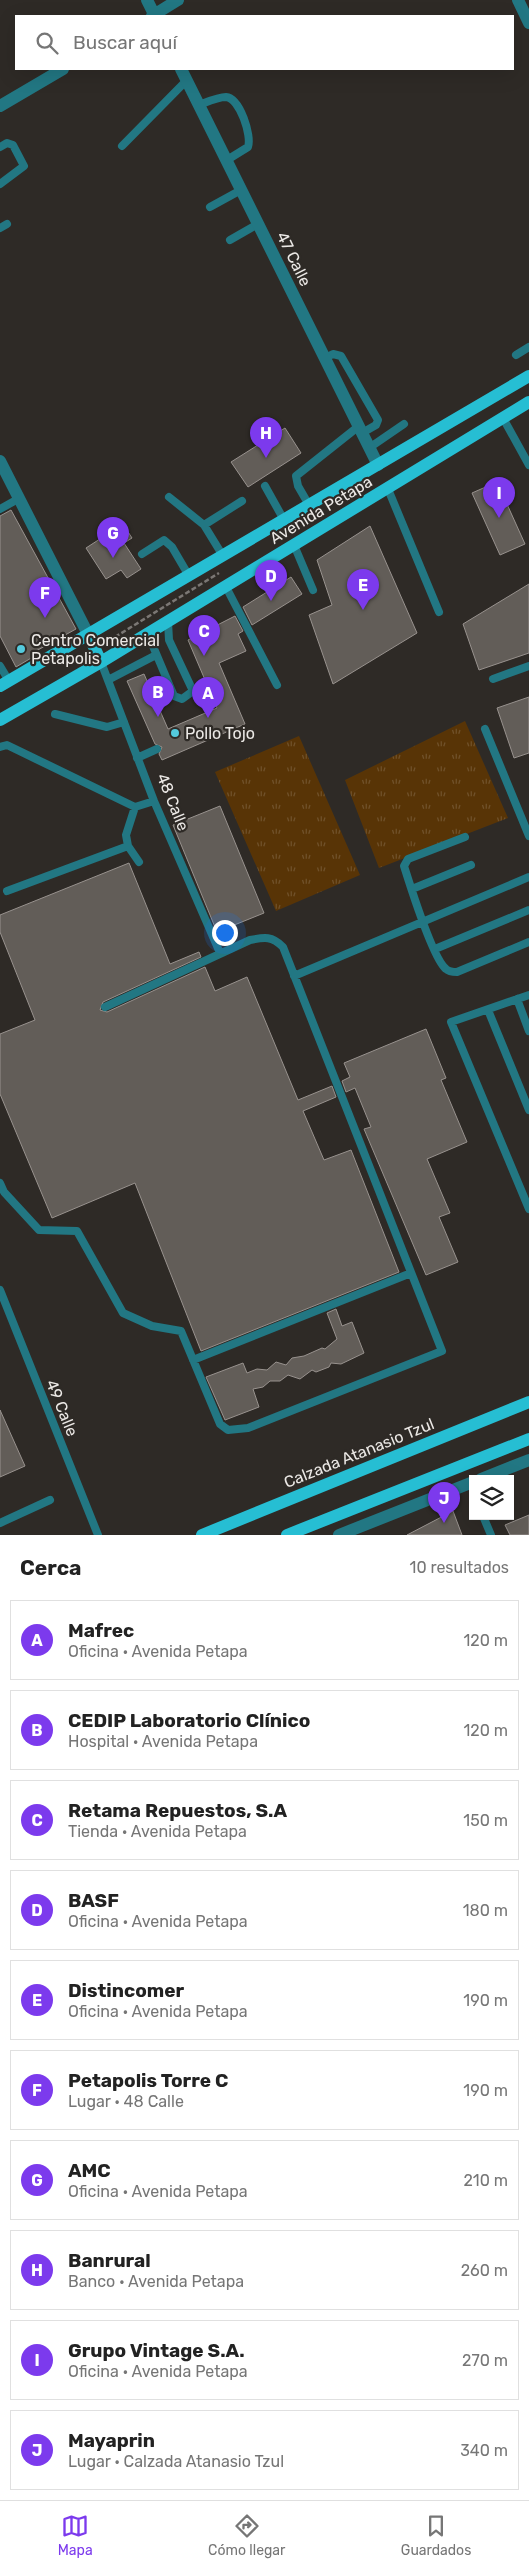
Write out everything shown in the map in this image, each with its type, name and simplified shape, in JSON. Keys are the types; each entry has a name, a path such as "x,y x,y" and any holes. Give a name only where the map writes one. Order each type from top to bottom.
{"main road":[{"name":"Avenida Petapa","path":"3,683 89,636 529,376"},
{"name":"Avenida Petapa","path":"0,720 101,662 147,632 168,622 529,402"},
{"path":"89,636 101,662"},
{"name":"Calzada Atanasio Tzul","path":"202,1535 529,1402"},
{"path":"287,1535 529,1439"}],"street":[{"path":"148,0 154,15"},
{"path":"156,15 178,0"},
{"path":"518,0 529,23"},
{"path":"0,106 61,70"},
{"name":"47 Calle","path":"184,74 378,465"},
{"path":"0,461 89,636"},
{"path":"493,1475 529,1460"},
{"path":"340,1535 469,1485"}],"lane":[{"path":"122,146 184,74"},
{"path":"199,105 225,97 231,99 237,106 248,130 250,142 248,147 227,160"},
{"path":"0,147 7,143 13,145 24,166 0,184"},
{"path":"210,207 242,190"},
{"path":"230,240 258,224"},
{"path":"516,355 529,346"},
{"path":"309,505 296,480 296,476 360,430 376,425 378,420 341,356 333,354 325,358"},
{"path":"503,418 529,465"},
{"path":"370,448 404,424"},
{"path":"265,486 284,520"},
{"path":"388,489 440,612"},
{"path":"169,497 204,525 223,556"},
{"path":"0,509 18,499"},
{"path":"204,525 242,501"},
{"path":"142,554 164,540 172,546 189,576"},
{"path":"294,545 313,590"},
{"path":"226,587 277,685"},
{"path":"147,632 174,696 182,699 191,694 192,687 169,640 168,622"},
{"path":"108,680 156,655"},
{"name":"48 Calle","path":"101,662 154,801 220,953"},
{"path":"0,666 3,683"},
{"path":"494,679 529,666"},
{"path":"55,714 107,727 124,722"},
{"path":"485,729 529,836"},
{"path":"0,747 7,745 135,806 154,801"},
{"path":"138,758 157,749"},
{"path":"135,806 126,835 128,846 139,862"},
{"path":"465,837 408,859 404,866 422,920 446,969 457,972 529,942"},
{"path":"7,890 128,846"},
{"path":"412,890 471,864"},
{"path":"294,976 422,920 529,877"},
{"path":"435,949 529,910"},
{"path":"0,1183 4,1192 39,1230 77,1231 123,1313 152,1326 181,1331 220,1424 228,1430 248,1428 442,1351 283,947 276,939 266,937 250,940 105,1007"},
{"path":"529,995 451,1022 529,1209"},
{"path":"517,1000 529,1030"},
{"path":"488,1010 529,1110"},
{"path":"193,1360 410,1273"},
{"name":"49 Calle","path":"0,1290 98,1535"},
{"path":"0,1523 50,1500"},
{"path":"485,1520 491,1535"}],"green space":[{"path":"465,721 508,818 379,868 345,780"},
{"path":"299,736 360,875 276,911 215,772"}],"building":[{"path":"285,428 301,453 248,487 231,462"},
{"path":"497,482 525,544 500,555 472,493"},
{"path":"11,510 76,629 36,651 38,654 16,667 0,636 0,516"},
{"path":"123,524 132,538 124,543 141,569 127,578 121,570 106,579 86,548"},
{"path":"370,526 417,633 333,684 309,615 332,605 317,560"},
{"path":"291,577 302,594 252,625 243,607"},
{"path":"529,584 529,653 479,670 463,624"},
{"path":"235,616 243,631 238,634 246,651 219,663 245,724 162,760 159,754 162,747 155,744 127,681 144,674 168,729 217,708 188,640"},
{"path":"529,697 529,753 514,758 497,708"},
{"path":"220,806 264,913 217,932 173,825"},
{"path":"129,863 170,964 199,952 201,957 103,1002 100,1010 107,1012 205,967 215,991 247,977 298,1100 332,1086 336,1097 303,1111 324,1160 351,1150 399,1272 201,1351 135,1183 52,1218 0,1094 0,1034 35,1020 0,932 0,915"},
{"path":"426,1029 446,1078 441,1080 467,1142 427,1159 450,1213 439,1217 458,1262 426,1275 364,1129 371,1127 355,1088 346,1092 342,1081 350,1077 344,1063"},
{"path":"336,1309 342,1326 352,1322 364,1353 341,1364 331,1363 329,1367 316,1372 312,1370 300,1379 288,1375 280,1381 270,1381 263,1387 253,1389 259,1407 225,1420 206,1377 243,1363 247,1373 257,1369 267,1370 276,1362 286,1365 292,1358 304,1356 322,1348 325,1349 337,1339 327,1313"},
{"path":"0,1410 25,1466 0,1477"},
{"path":"453,1511 462,1535 407,1535"},
{"path":"529,1515 529,1535 510,1535 505,1525"}],"place":[{"name":"Banrural","path":"266,458"},
{"name":"Grupo Vintage S.A.","path":"499,518"},
{"name":"AMC","path":"113,558"},
{"name":"BASF","path":"271,601"},
{"name":"Distincomer","path":"363,610"},
{"name":"Petapolis Torre C","path":"45,618"},
{"name":"Centro Comercial Petapolis","path":"21,649"},
{"name":"Retama Repuestos, S.A","path":"204,656"},
{"name":"CEDIP Laboratorio Clínico","path":"158,717"},
{"name":"Mafrec","path":"208,718"},
{"name":"Pollo Tojo","path":"175,733"},
{"name":"Mayaprin","path":"444,1523"}]}
